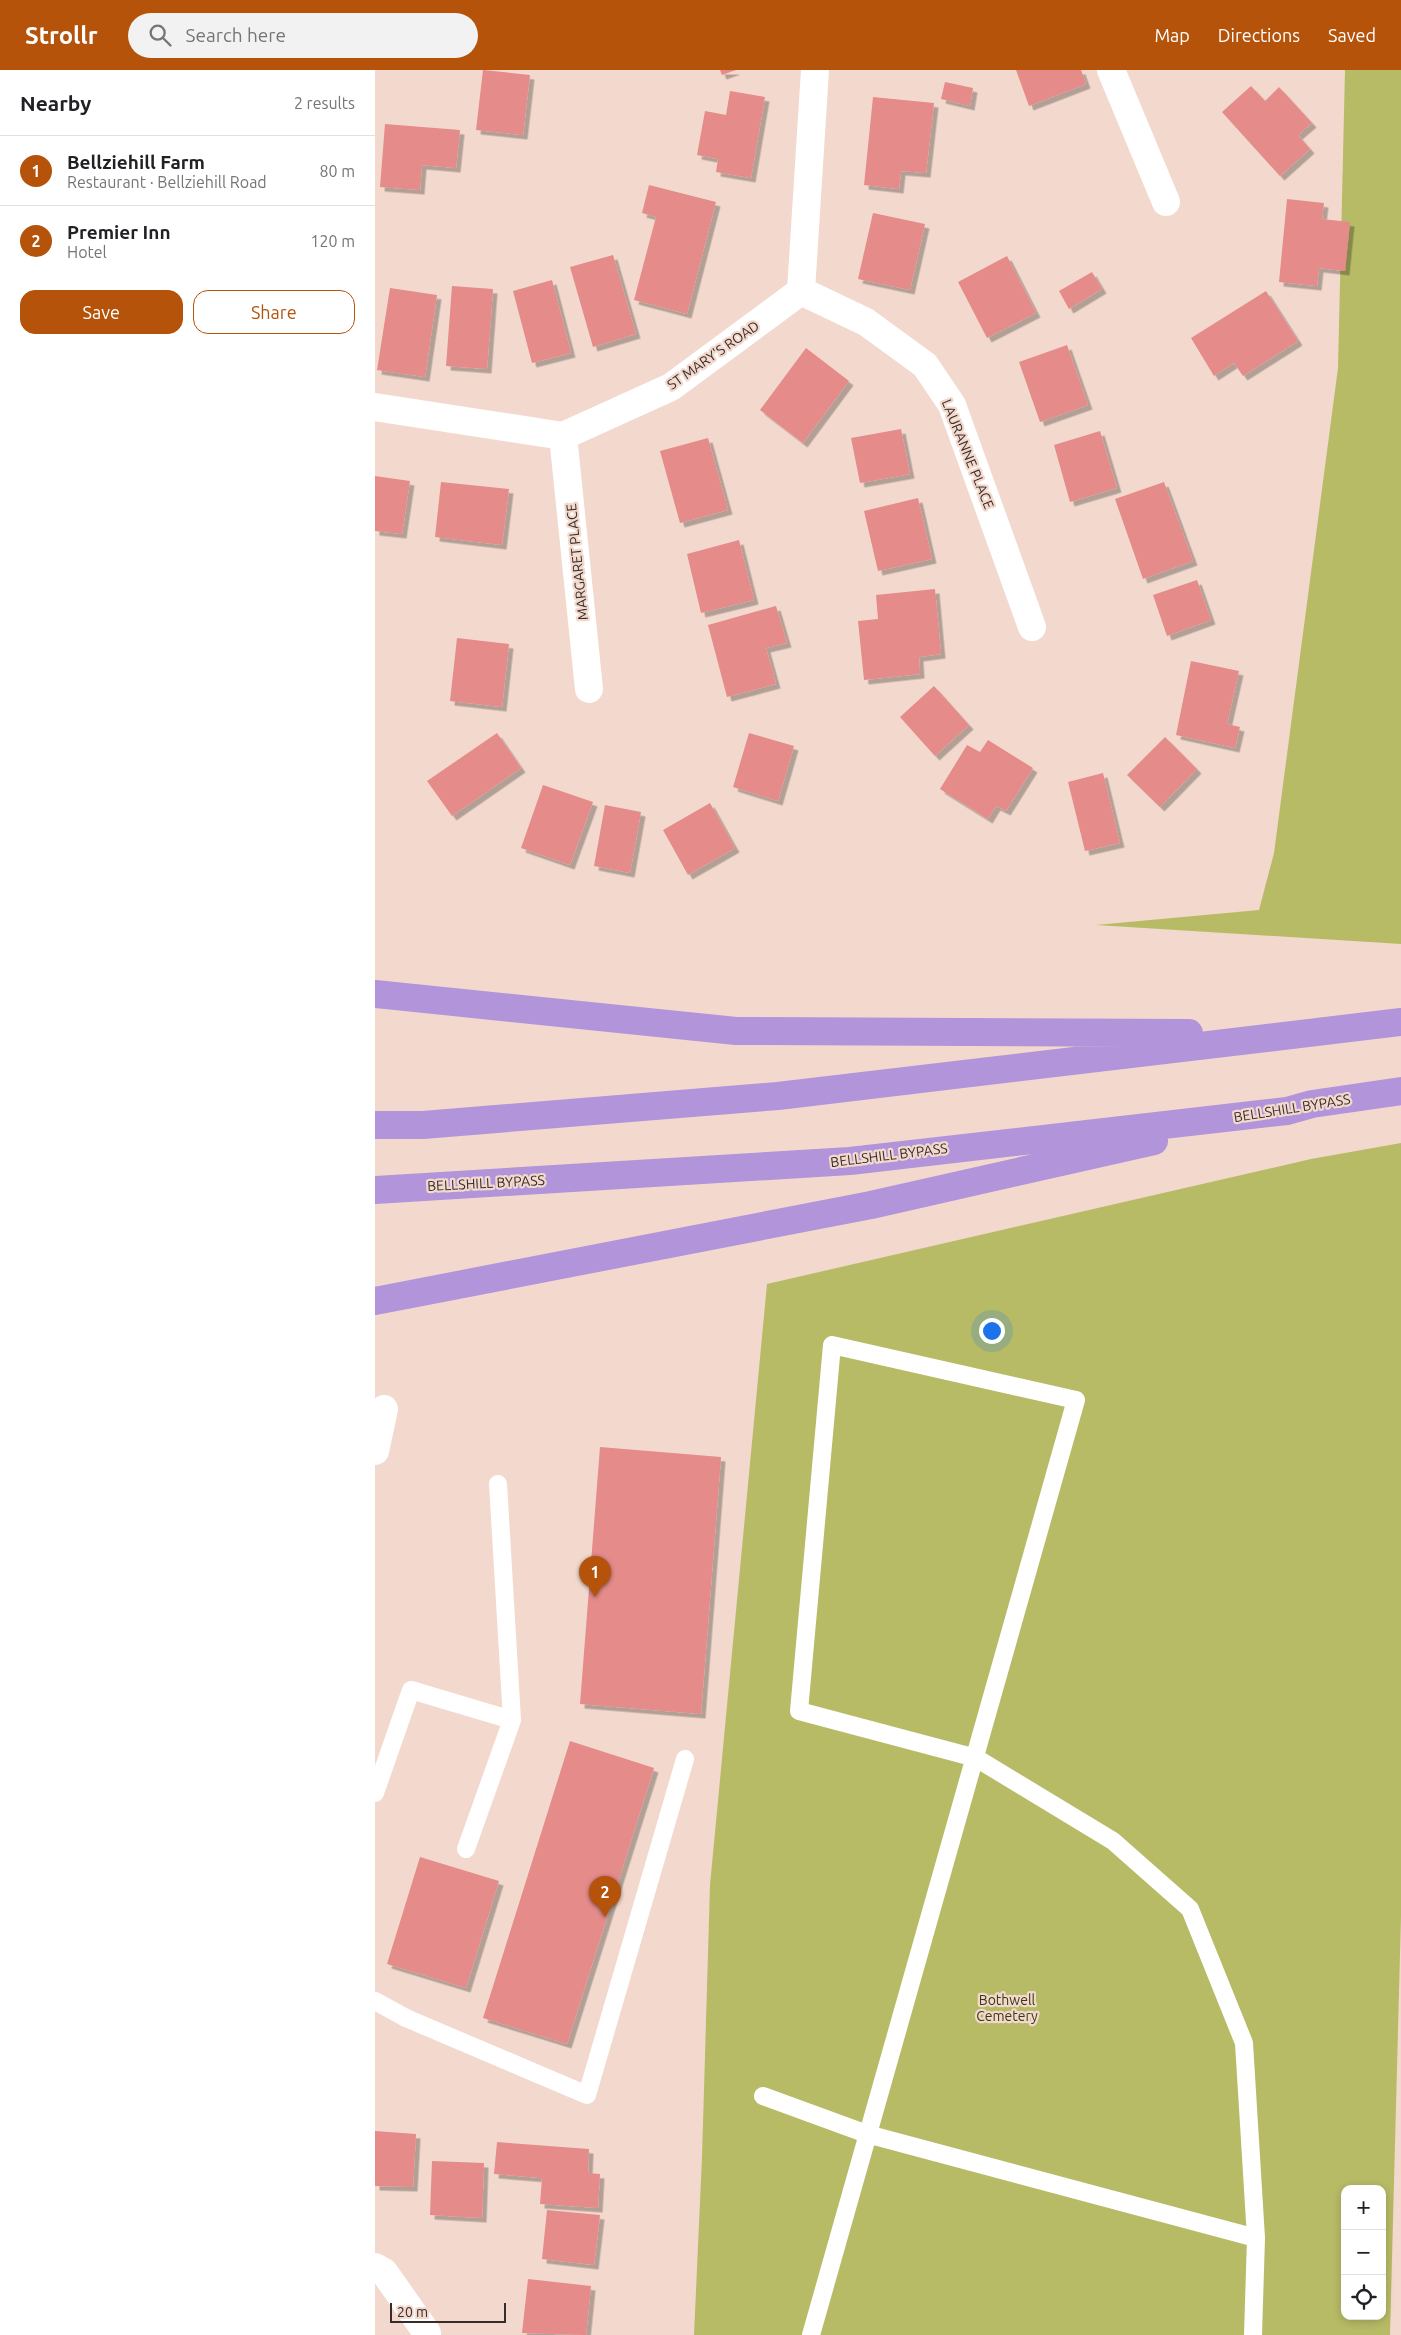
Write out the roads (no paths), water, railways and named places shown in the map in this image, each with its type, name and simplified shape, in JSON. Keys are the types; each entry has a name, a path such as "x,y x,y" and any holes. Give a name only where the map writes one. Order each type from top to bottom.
{"highway":[{"path":"375,994 736,1031 1309,1033"},
{"path":"375,1126 423,1125 778,1096 1401,1022"},
{"name":"BELLSHILL BYPASS","path":"375,1190 850,1161 1300,1107 1401,1092"},
{"path":"375,1301 871,1205 1300,1107"}],"street":[{"path":"801,292 815,70"},
{"path":"1111,70 1166,202"},
{"name":"ST MARY'S ROAD","path":"563,436 671,387 801,292"},
{"name":"LAURANNE PLACE","path":"801,292 866,322 925,365 951,405 1033,626"},
{"path":"375,407 563,436"},
{"name":"MARGARET PLACE","path":"563,436 589,689"},
{"path":"375,1451 384,1409"},
{"path":"375,2267 384,2272 427,2333"}],"lane":[{"path":"811,2335 976,1758 1076,1400 832,1345 799,1711 976,1758 1113,1841 1190,1909 1244,2043 1256,2238 1253,2335"},
{"path":"466,1849 512,1720 498,1484"},
{"path":"375,1793 411,1690 512,1720"},
{"path":"375,2001 406,2018 587,2095 685,1759"},
{"path":"763,2096 867,2134 1256,2238"}],"place":[{"name":"Bellziehill Farm","path":"595,1597"},
{"name":"Premier Inn","path":"605,1917"}],"park label":[{"name":"Bothwell Cemetery","path":"1007,2008"}]}
